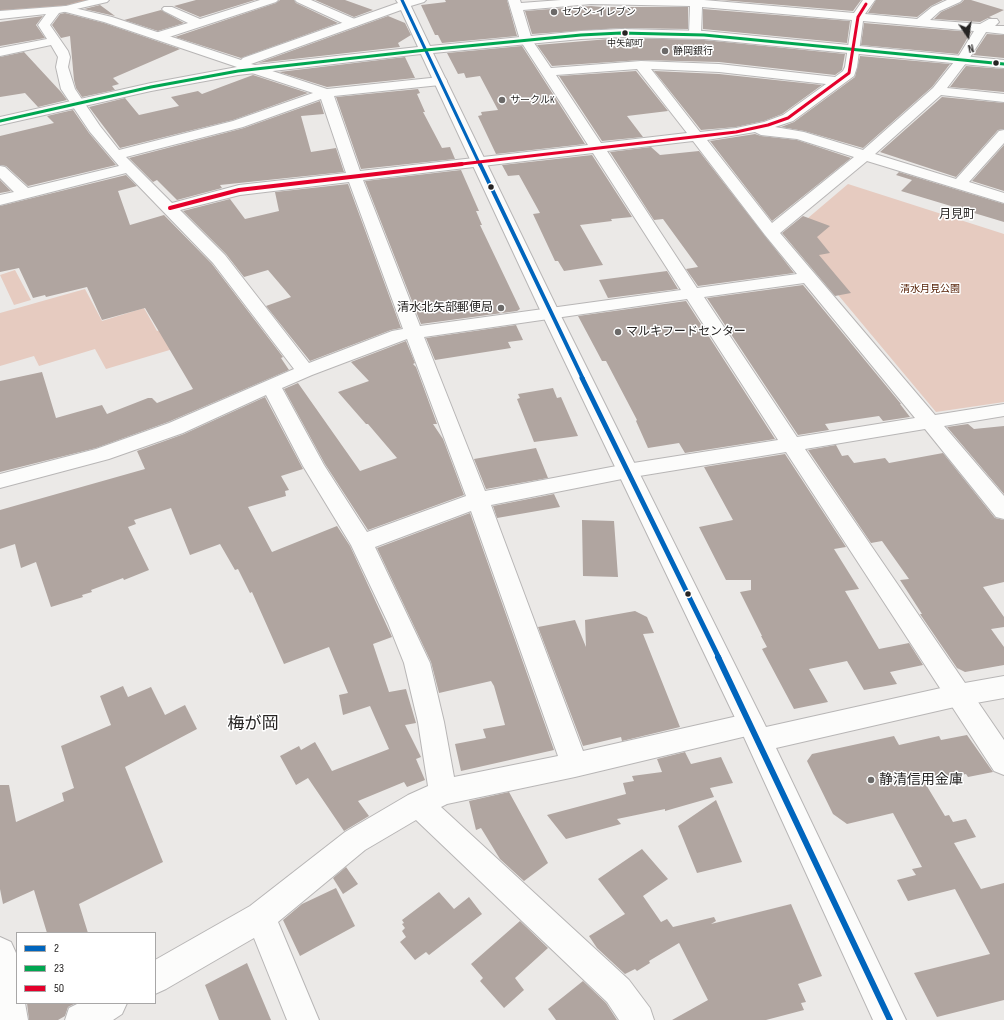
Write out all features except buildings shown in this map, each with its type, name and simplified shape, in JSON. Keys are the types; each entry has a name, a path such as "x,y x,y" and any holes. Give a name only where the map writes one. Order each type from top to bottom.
{"street":[{"path":"0,15 103,0"},
{"path":"159,36 272,0"},
{"path":"301,0 353,23"},
{"path":"240,64 353,23 403,3 420,0"},
{"path":"1004,30 697,2 591,0 515,4 526,40 549,72 597,148 693,292 792,445 1004,763"},
{"path":"760,8 774,0"},
{"path":"736,132 768,125 788,118 849,72 858,17 862,8 869,0"},
{"path":"920,22 936,9 956,0"},
{"path":"695,34 697,2"},
{"path":"403,3 550,312 754,732 890,1020"},
{"path":"63,6 44,25 62,51 64,57 62,68 68,90 77,104 95,130 116,155 219,259 305,371"},
{"path":"0,7 63,6 108,19 326,93"},
{"path":"168,9 198,24"},
{"path":"772,232 865,156 938,91 963,59 982,28 1004,15"},
{"path":"0,121 151,87 254,69 526,40 621,33 695,34 853,48 1004,64"},
{"path":"0,52 54,41"},
{"path":"549,72 641,65 719,68 838,81"},
{"path":"641,65 772,232 1004,511"},
{"path":"116,155 238,124 326,93 440,81"},
{"path":"938,91 1004,98"},
{"path":"326,93 354,176 478,500 575,765"},
{"path":"170,208 239,190 263,181 354,176 697,136 736,132 771,131 799,135 1004,198"},
{"path":"959,184 1004,134"},
{"path":"0,200 130,168"},
{"path":"0,170 25,194"},
{"path":"0,482 109,452 176,428 305,371 398,335 550,312 809,277"},
{"path":"271,386 314,466 362,543 400,623 417,663 431,722 431,798 618,991 638,1020"},
{"path":"362,543 478,500 627,471 1004,410"},
{"path":"156,977 261,917 355,841 431,798 575,765 1004,687"},
{"path":"261,917 303,1020"},
{"path":"0,953 12,1020"},
{"path":"81,1020 109,1004"}],"green space":[{"name":"清水月見公園","path":"848,184 1004,234 1004,402 936,412 788,235"},
{"path":"15,270 31,300 14,305 0,275"},
{"path":"85,289 102,321 144,308 157,331 162,330 173,349 106,369 95,349 39,366 34,356 0,366 0,313"}],"waterway":[{"path":"0,10 94,0"}],"transit line":[{"name":"2","path":"402,0 550,312 751,724 890,1020"},
{"name":"50","path":"170,208 239,190 736,132 768,125 788,118 849,73 858,17 866,4"},
{"name":"23","path":"0,121 151,87 238,71 426,50 581,35 621,33 704,35 1004,64"}],"place":[{"name":"セブン-イレブン","path":"554,12"},
{"name":"中矢部町","path":"625,33"},
{"name":"静岡銀行","path":"665,51"},
{"name":"サークルK","path":"502,100"},
{"name":"清水北矢部郵便局","path":"501,308"},
{"name":"マルキフードセンター","path":"618,332"},
{"name":"静清信用金庫","path":"871,780"}],"district":[{"name":"月見町","path":"957,215"},
{"name":"梅が岡","path":"253,725"}]}
